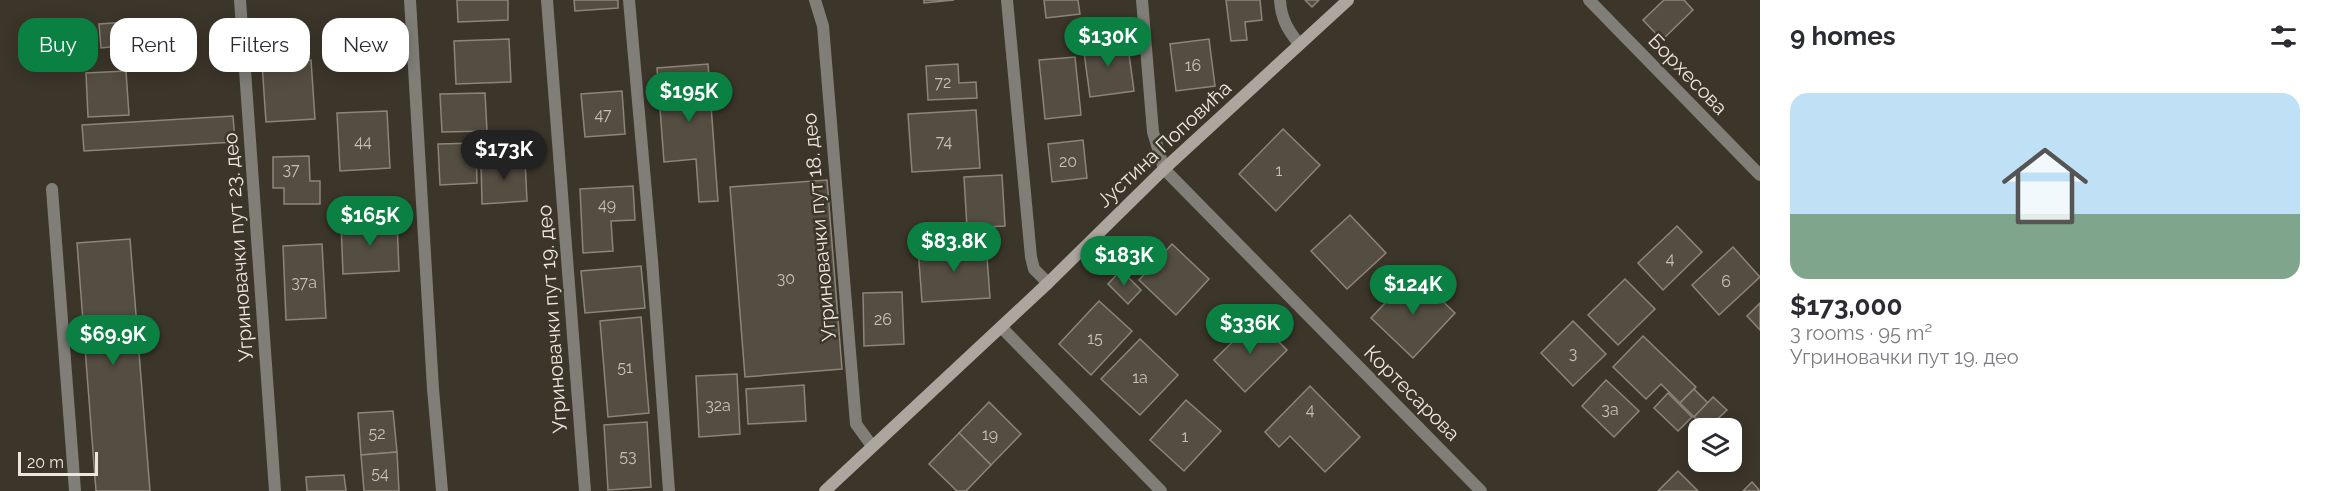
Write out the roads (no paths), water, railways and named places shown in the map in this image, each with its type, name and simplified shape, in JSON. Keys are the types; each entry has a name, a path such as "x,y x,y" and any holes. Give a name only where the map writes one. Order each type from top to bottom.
{"street":[{"name":"Угриновачки пут 23. део","path":"240,0 275,491"},
{"path":"410,0 433,390 442,491"},
{"name":"Угриновачки пут 19. део","path":"547,0 585,491"},
{"path":"629,0 652,260 669,491"},
{"name":"Угриновачки пут 18. део","path":"815,0 822,27 856,424 872,446"},
{"path":"1007,0 1031,257 1034,269 1047,283"},
{"path":"1142,0 1153,132 1164,169"},
{"path":"1280,0 1281,14 1287,29 1299,44"},
{"name":"Јустина Поповића","path":"825,491 1001,327 1164,169 1348,0"},
{"name":"Борхесова","path":"1589,0 1760,175"},
{"name":"Кортесарова","path":"1164,169 1481,491"},
{"path":"52,189 75,491"},
{"path":"1001,327 1161,491"}]}
